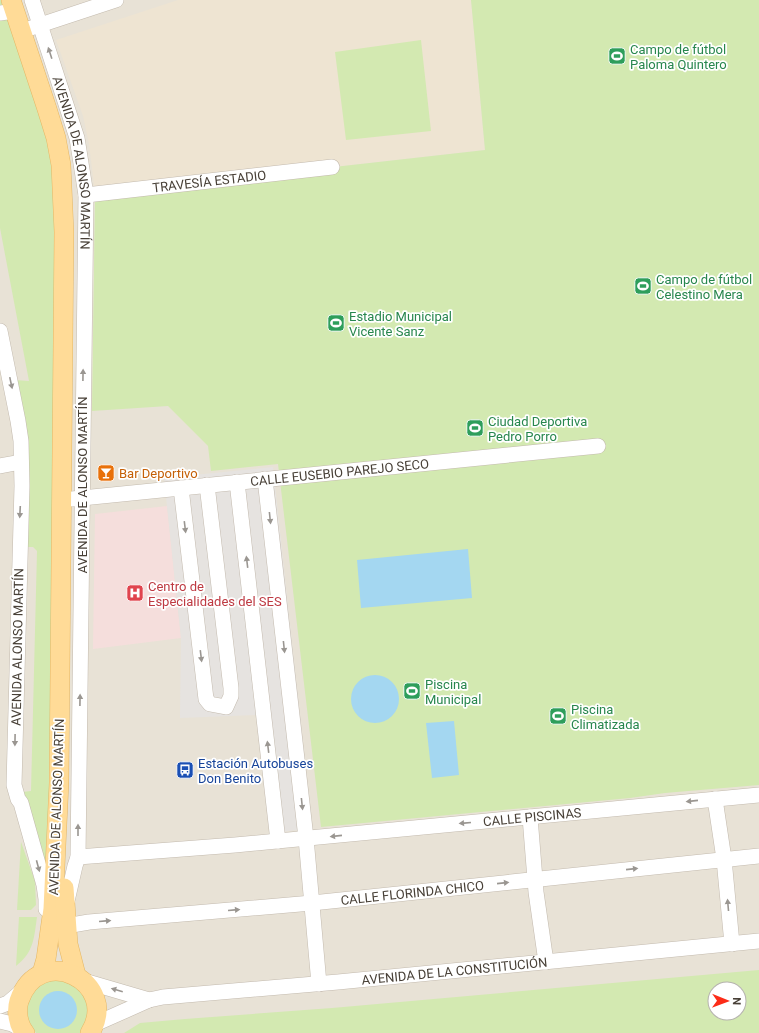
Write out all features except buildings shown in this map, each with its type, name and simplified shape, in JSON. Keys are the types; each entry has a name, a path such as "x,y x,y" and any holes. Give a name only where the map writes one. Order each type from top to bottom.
{"main road":[{"name":"AVENIDA DE ALONSO MARTÍN","path":"8,8 21,31 52,124 56,138 61,172 64,232 59,783 61,915 68,944 80,978 91,990 96,1001 97,1012 91,1031"},
{"name":"AVENIDA DE ALONSO MARTÍN","path":"44,966 61,915"},
{"path":"24,1032 18,1018 18,1004 22,991 44,966 53,971 65,971 80,978"}],"street":[{"name":"AVENIDA DE ALONSO MARTÍN","path":"32,0 77,138 86,195 78,857 61,915"},
{"path":"21,31 116,0"},
{"name":"TRAVESÍA ESTADIO","path":"86,195 332,167"},
{"name":"AVENIDA ALONSO MARTÍN","path":"0,331 21,441 22,486 7,785 21,803 46,898 44,966"},
{"name":"CALLE EUSEBIO PAREJO SECO","path":"62,499 598,446"},
{"path":"0,466 21,462"},
{"path":"265,479 306,838 319,984"},
{"path":"237,482 278,841"},
{"path":"181,488 206,699 210,704 226,707 231,696 231,688 207,485"},
{"name":"CALLE PISCINAS","path":"78,857 278,841 759,795"},
{"path":"715,799 724,859 732,944"},
{"path":"530,817 546,962"},
{"name":"CALLE FLORINDA CHICO","path":"61,915 89,922 312,903 759,856"},
{"name":"AVENIDA DE LA CONSTITUCIÓN","path":"149,1000 163,997 319,984 759,941"},
{"path":"80,978 149,1000"},
{"path":"0,1006 8,1003 22,991"},
{"path":"91,1031 149,1000"},
{"path":"0,1021 12,1024 24,1032"}],"shaded area":[{"path":"0,0 759,0 759,1033 0,1033"},
{"path":"178,0 471,0 485,150 95,194 89,144 83,116 56,40"},
{"path":"273,467 312,828 274,833 258,715 180,718 181,638 164,478"},
{"name":"Centro de Especialidades del SES","path":"167,506 181,638 93,649 95,514"}],"green space":[{"path":"0,0 11,0 56,138 62,499 47,871 22,792 31,791 37,551 33,547 27,547 15,380 29,381 0,228"},
{"name":"Ciudad Deportiva Pedro Porro","path":"471,0 759,0 759,785 321,827 278,464 211,471 208,446 168,406 92,411 95,194 485,150"},
{"path":"421,40 431,131 346,140 335,52"},
{"path":"21,842 35,881 36,905 31,910 17,910"},
{"path":"19,917 37,917 34,938 30,950 22,961 16,966"},
{"path":"759,970 759,1033 124,1033 140,1023 332,1008"},
{"path":"69,978 92,1006 82,1033 36,1033 28,1020 26,1004 39,983"}],"water":[{"path":"468,549 472,598 361,608 357,560"},
{"path":"375,675 384,677 392,682 397,690 399,699 397,708 392,716 384,721 375,723 366,721 358,716 353,708 351,699 353,690 358,682 366,677"},
{"path":"454,721 459,775 432,778 426,723"},
{"path":"54,991 62,991 72,996 76,1003 76,1017 72,1024 62,1029 54,1029 44,1024 42,1021 39,1014 39,1006 44,996 47,994"}],"place":[{"name":"Campo de fútbol Paloma Quintero","path":"617,56"},
{"name":"Campo de fútbol Celestino Mera","path":"643,286"},
{"name":"Estadio Municipal Vicente Sanz","path":"336,323"},
{"name":"Ciudad Deportiva Pedro Porro","path":"475,428"},
{"name":"Bar Deportivo","path":"106,473"},
{"name":"Centro de Especialidades del SES","path":"135,593"},
{"name":"Piscina Municipal","path":"412,691"},
{"name":"Piscina Climatizada","path":"558,716"},
{"name":"Estación Autobuses Don Benito","path":"185,770"}]}
